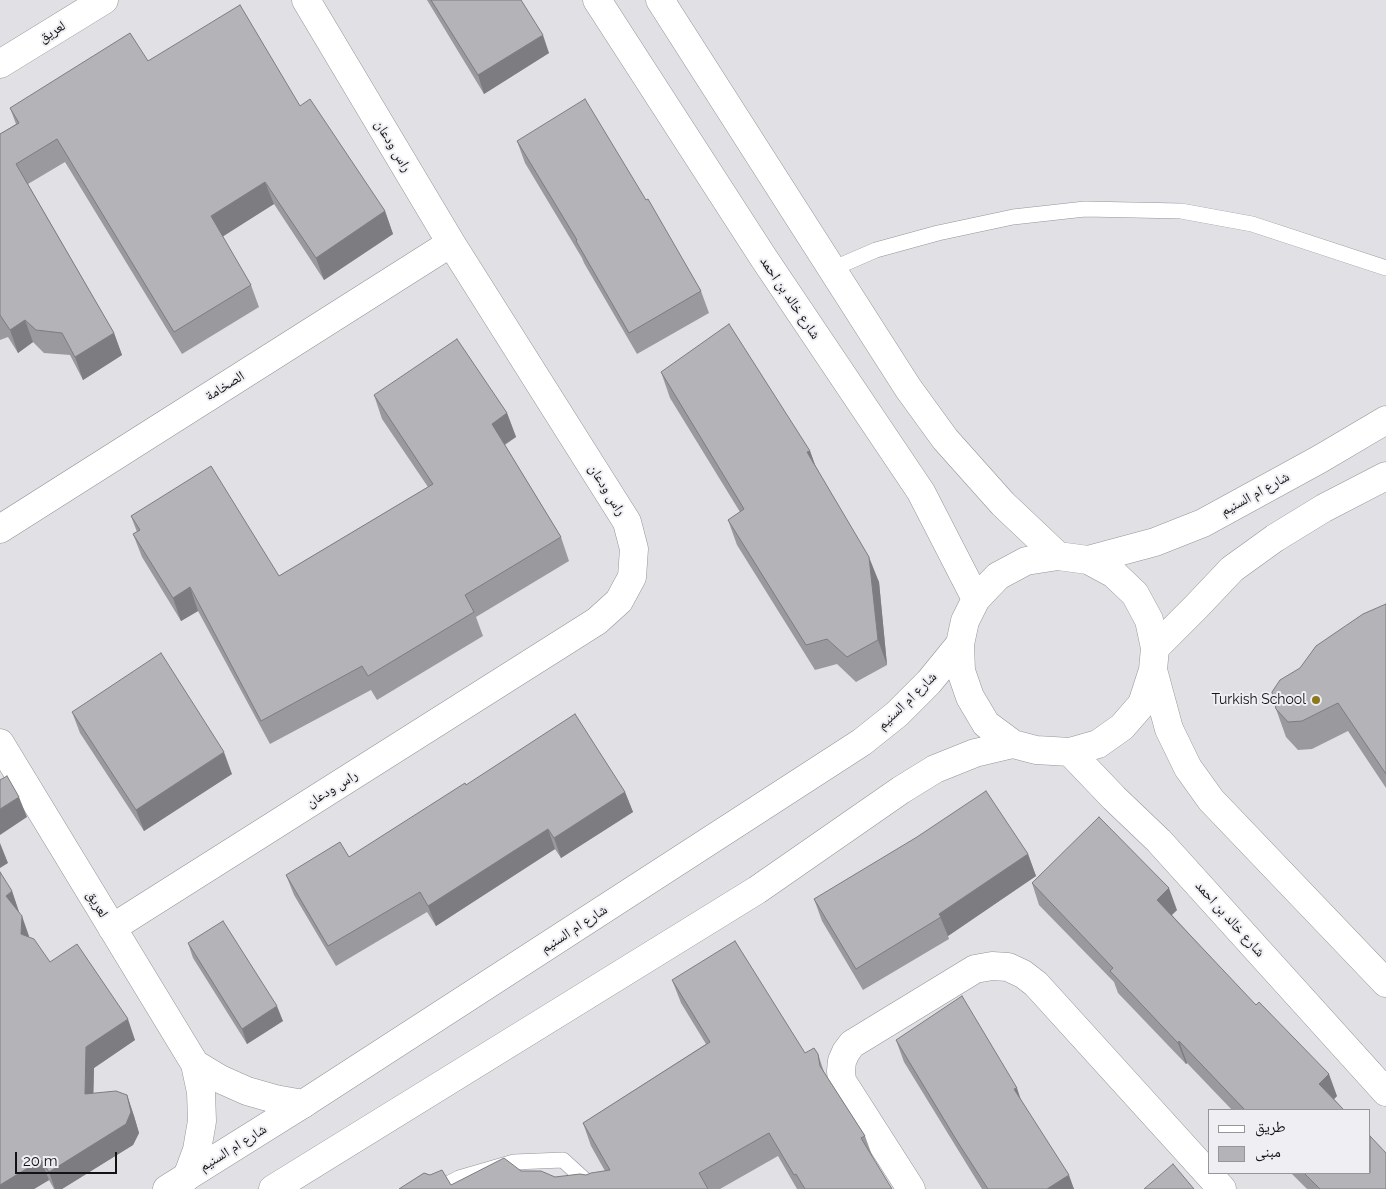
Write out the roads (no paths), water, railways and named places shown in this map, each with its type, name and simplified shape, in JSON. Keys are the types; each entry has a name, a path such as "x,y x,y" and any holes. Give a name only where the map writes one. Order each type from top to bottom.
{"main road":[{"name":"لعريق","path":"0,64 104,0"},
{"name":"راس ودعان","path":"112,928 597,621 619,601 632,577 634,549 628,522 451,243 306,0"},
{"name":"شارع خالد بن احمد","path":"598,0 763,258 921,492 976,599"},
{"path":"660,0 908,388 945,439 1002,504 1058,556"},
{"name":"الصخامة","path":"0,529 451,243"},
{"name":"شارع ام السنيم","path":"1088,560 1155,542 1203,522 1320,459 1386,420"},
{"path":"1386,476 1324,508 1275,538 1232,569 1154,659 1142,704 1122,727 1098,744 1070,752 1036,750 1013,744 986,724 970,698 961,671 960,644 965,621 976,599 998,576 1026,561 1058,556 1088,560 1114,574 1135,594 1149,620 1154,659 1169,729 1188,768 1211,800 1386,984"},
{"name":"شارع ام السنيم","path":"177,1183 303,1104 862,742 897,714 929,682 960,644"},
{"name":"لعريق","path":"0,743 195,1064 201,1092 202,1121 197,1150 177,1183"},
{"path":"273,1189 757,890 901,790 935,770 975,753 1013,744"},
{"name":"شارع خالد بن احمد","path":"1070,752 1159,841 1386,1092"},
{"path":"911,1189 842,1081 842,1061 852,1044 975,969 992,966 1008,967 1024,974 1036,984 1208,1174"},
{"name":"لعريق","path":"195,1064 220,1079 247,1091 274,1099 303,1104"},
{"path":"1208,1174 1222,1189"}],"lane":[{"path":"832,268 876,250 938,232 1013,217 1085,209 1180,211 1252,224 1386,268"},
{"path":"438,1189 458,1178 514,1162 563,1160 592,1189"}],"place":[{"name":"Turkish School","path":"1316,700"}]}
